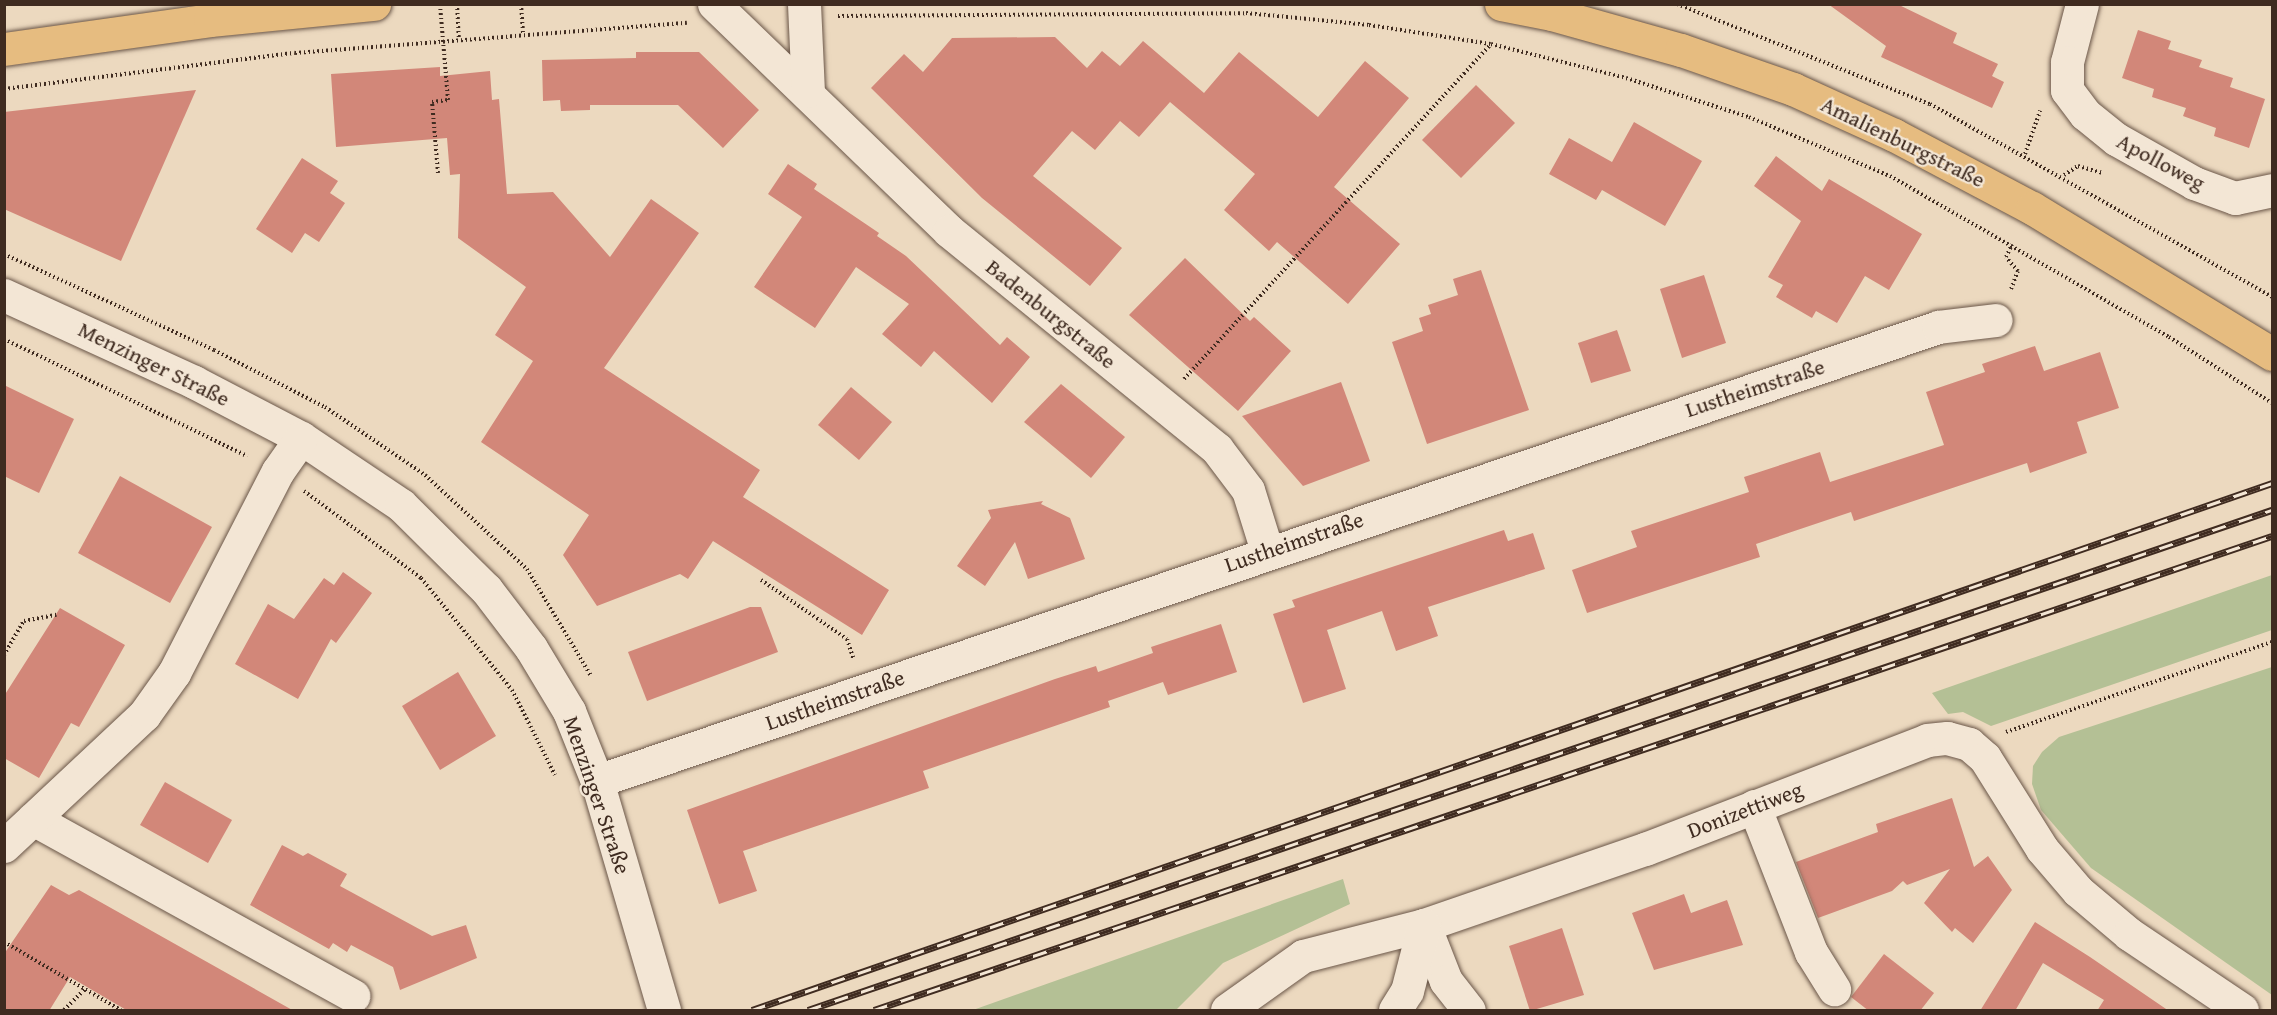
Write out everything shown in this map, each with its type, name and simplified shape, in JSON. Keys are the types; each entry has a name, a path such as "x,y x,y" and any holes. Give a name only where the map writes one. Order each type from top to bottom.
{"main road":[{"path":"14,44 374,4"},
{"name":"Amalienburgstraße","path":"1500,4 1552,14 1681,50 1793,89 1864,121 2032,207 2272,354"}],"street":[{"path":"2067,90 2067,62 2082,4"},
{"path":"804,11 808,91"},
{"name":"Badenburgstraße","path":"722,12 808,91 949,231 1217,449 1248,490 1267,551"},
{"name":"Apolloweg","path":"2067,90 2085,114 2116,139 2194,183 2235,198 2272,190"},
{"name":"Menzinger Straße","path":"4,295 184,377 301,438 401,505 486,589 531,648 568,711 597,781 664,1011"},
{"name":"Lustheimstraße","path":"597,781 1267,551 1938,327 1996,320"},
{"path":"6,842 111,750 168,682 278,471 301,438"},
{"name":"Donizettiweg","path":"1227,1011 1303,956 1424,925 1754,806 1926,740 1947,738 1969,744"},
{"path":"1969,744 2005,784 2042,849 2078,891 2129,934 2242,1011"},
{"path":"1754,806 1811,952 1834,988"},
{"path":"33,819 353,996"},
{"path":"1395,1011 1407,991 1424,925"},
{"path":"1424,925 1446,981 1469,1011"}],"path":[{"path":"438,173 432,102 448,100 440,4"},
{"path":"457,4 459,39"},
{"path":"521,4 523,33"},
{"path":"804,11 1246,13 1369,25 1491,44 1626,78 1749,117 1890,176 2012,244 2272,403"},
{"path":"4,90 295,53 523,33 722,12"},
{"path":"1182,381 1491,44"},
{"path":"2025,154 2040,111 2067,90"},
{"path":"2012,244 2006,258 2018,271"},
{"path":"4,339 278,471 421,578 512,690 558,782"},
{"path":"761,580 847,639 855,665"},
{"path":"4,655 24,621 56,615"},
{"path":"1969,744 2272,642"},
{"path":"4,942 121,1011"},
{"path":"64,1011 85,989"}],"green space":[{"path":"2272,575 2272,630 1991,726 1963,712 1948,714 1932,693"},
{"path":"2272,667 2272,995 2091,868 2041,810 2032,784 2033,766 2042,752 2059,737"},
{"path":"1343,879 1350,904 1223,963 1176,1010 973,1010"}],"building":[{"path":"1828,4 1897,4 1957,33 1953,43 1998,64 1992,76 2004,82 1992,108 1881,57 1886,46"},
{"path":"2138,30 2171,41 2168,49 2202,60 2199,67 2233,78 2230,87 2265,99 2249,148 2214,136 2216,128 2183,116 2186,108 2152,97 2154,89 2122,78"},
{"path":"1055,37 1087,68 1102,51 1120,66 1143,41 1204,93 1239,52 1318,117 1365,61 1409,98 1334,187 1400,244 1348,304 1277,242 1269,251 1224,210 1255,174 1170,102 1139,137 1120,121 1095,150 1072,131 1033,176 1122,248 1090,286 982,198 871,88 904,54 923,72 952,38"},
{"path":"636,52 699,52 759,110 723,148 678,105 590,105 590,110 561,111 560,100 543,101 542,60 636,58"},
{"path":"440,67 440,76 490,71 492,100 499,99 507,194 553,192 610,257 651,199 699,233 604,368 760,470 743,497 889,590 862,635 713,541 688,579 680,574 597,606 563,555 589,515 481,442 533,361 495,335 526,287 458,238 460,174 450,175 447,138 336,147 331,74"},
{"path":"1476,85 1515,123 1461,178 1422,140"},
{"path":"196,90 121,261 4,209 4,112"},
{"path":"1634,122 1702,161 1665,226 1602,190 1596,200 1549,174 1569,138 1612,162"},
{"path":"1776,156 1822,191 1829,179 1922,234 1889,290 1865,276 1837,323 1816,311 1812,318 1776,297 1783,285 1768,277 1801,221 1754,186"},
{"path":"302,158 338,181 330,193 345,203 319,242 305,233 292,253 256,229"},
{"path":"788,164 817,184 814,189 879,233 877,236 906,256 1000,345 1007,337 1030,357 992,403 934,351 921,367 882,334 909,304 856,267 815,328 754,287 802,217 768,194"},
{"path":"1185,258 1250,321 1254,317 1291,351 1238,411 1129,315"},
{"path":"1481,270 1529,410 1427,444 1392,342 1423,331 1419,318 1431,314 1428,305 1458,295 1453,279"},
{"path":"1704,275 1726,343 1682,358 1660,289"},
{"path":"1617,330 1631,371 1591,383 1578,343"},
{"path":"2035,346 2044,371 2100,352 2119,408 2077,422 2087,453 2030,473 2027,463 1854,521 1851,512 1756,544 1760,557 1587,613 1572,570 1637,547 1631,531 1749,492 1744,477 1820,452 1830,482 1944,445 1926,392 1985,372 1982,364"},
{"path":"1341,382 1370,461 1303,486 1242,416"},
{"path":"1061,384 1125,437 1091,478 1024,422"},
{"path":"4,385 74,419 39,493 4,476"},
{"path":"851,387 892,422 859,460 818,425"},
{"path":"120,476 212,527 170,603 78,553"},
{"path":"1043,501 1041,504 1070,518 1085,559 1028,579 1015,542 985,586 957,566 991,518 988,510"},
{"path":"1504,530 1508,541 1533,533 1545,569 1428,607 1438,636 1396,651 1382,611 1327,630 1346,689 1303,703 1273,614 1295,607 1292,600"},
{"path":"343,572 372,593 336,643 331,639 298,699 235,664 268,604 294,619 324,578 334,585"},
{"path":"750,607 761,607 778,652 647,701 628,652"},
{"path":"60,608 125,645 79,727 71,723 39,778 4,758 4,696"},
{"path":"1221,624 1237,672 1168,695 1163,682 1108,701 1110,707 923,771 929,788 743,851 757,891 719,904 687,810 1055,679 1096,666 1098,672 1153,653 1151,647"},
{"path":"458,672 496,736 440,770 402,706"},
{"path":"165,782 232,820 208,863 140,825"},
{"path":"1952,798 1974,867 1988,856 2012,890 1973,943 1955,928 1952,932 1924,903 1950,869 1907,885 1903,881 1892,891 1818,918 1796,862 1878,832 1876,824"},
{"path":"282,845 303,856 308,853 347,874 340,886 432,936 466,925 477,958 400,990 393,967 351,945 347,952 333,943 329,949 250,905"},
{"path":"51,885 69,895 79,890 294,1011 128,1011 70,977 49,1011 4,1011 4,954"},
{"path":"1684,894 1691,913 1727,900 1743,945 1654,970 1632,913"},
{"path":"2035,922 2169,1011 2097,1011 2104,1000 2043,963 2015,1011 1980,1011"},
{"path":"1562,928 1584,995 1530,1011 1509,946"},
{"path":"1884,954 1934,993 1920,1011 1869,1011 1851,997"}],"railway":[{"path":"752,1010 2272,483"},
{"path":"808,1010 2272,510"},
{"path":"874,1010 2272,536"}]}
